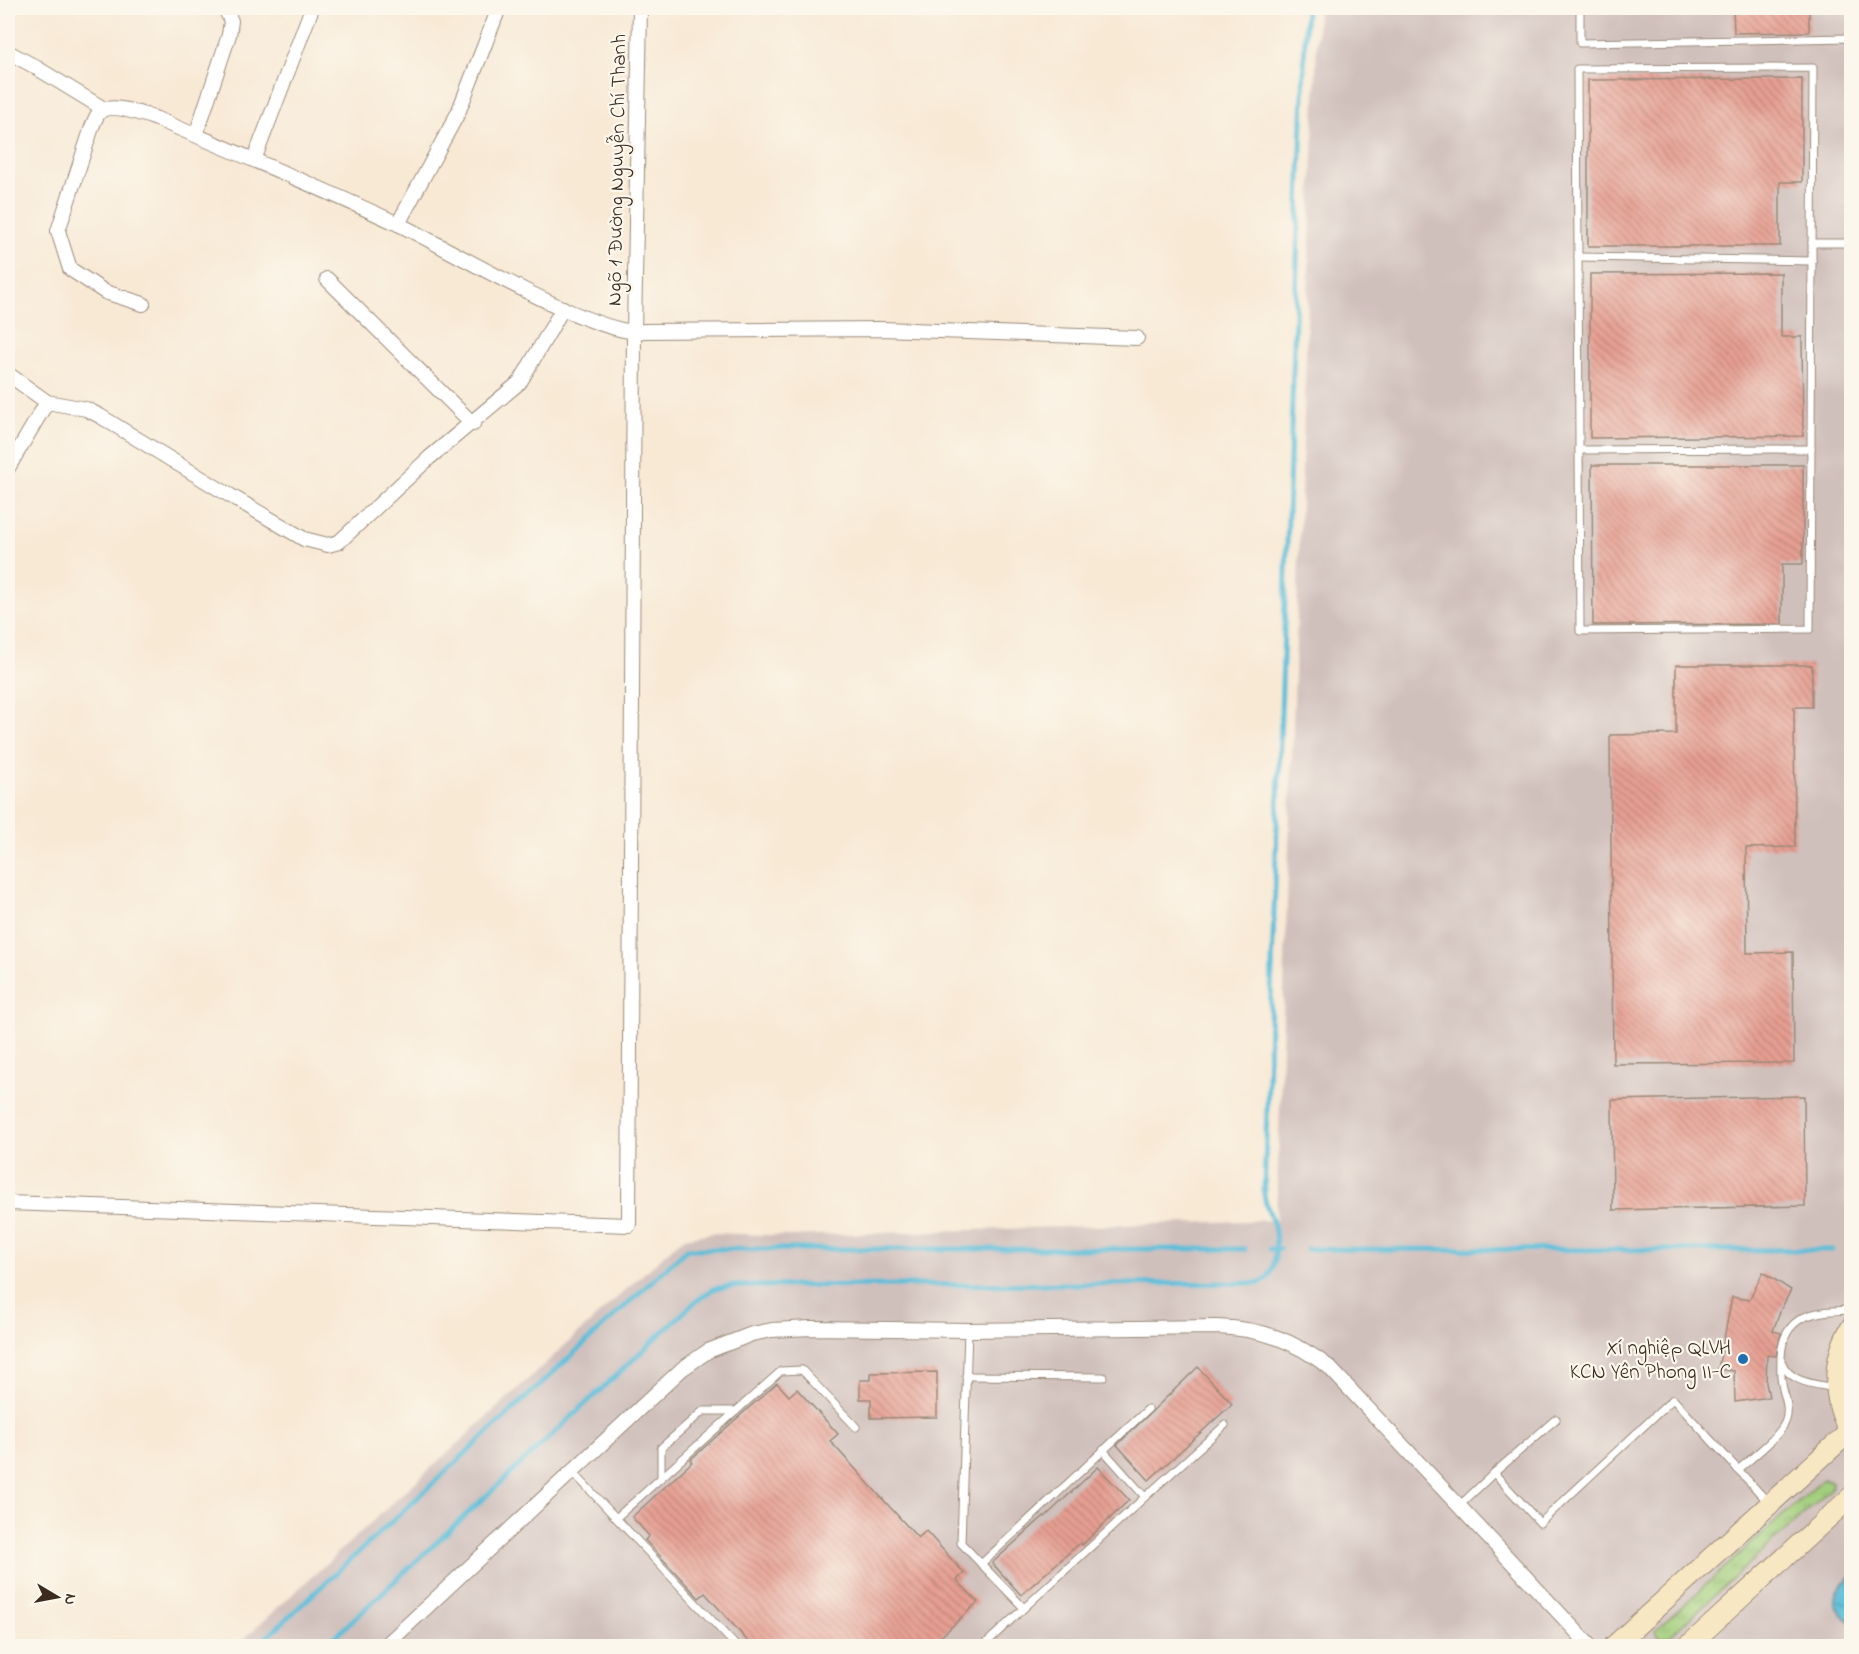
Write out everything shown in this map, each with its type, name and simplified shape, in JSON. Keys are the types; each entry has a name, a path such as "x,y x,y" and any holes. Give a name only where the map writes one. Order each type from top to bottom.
{"street":[{"path":"196,135 230,35 231,21 225,8"},
{"path":"254,160 312,8"},
{"path":"398,224 458,113 499,8"},
{"name":"Ngõ 1 Đường Nguyễn Chí Thanh","path":"8,1203 629,1225 639,332 640,8"},
{"path":"8,52 104,109 139,113 254,160 398,224 563,308 606,326 639,332 882,329 1137,338"},
{"path":"104,109 99,112 92,126 58,231 70,269 105,292 144,304"},
{"path":"327,279 473,423"},
{"path":"8,374 47,402 86,410 100,416 304,539 328,545 339,542 429,458 520,382 563,308"},
{"path":"8,468 47,402"},
{"path":"1614,1647 1850,1433 1841,1411 1836,1389 1838,1358 1851,1326"},
{"path":"385,1647 689,1363 708,1351 752,1334 772,1330 811,1328 968,1330 1218,1327 1253,1330 1283,1339 1298,1346 1329,1367 1590,1647"},
{"path":"1688,1647 1851,1496"}],"lane":[{"path":"1580,8 1580,43 1851,38"},
{"path":"1813,68 1812,243 1810,629 1580,631 1577,69 1813,68"},
{"path":"1812,243 1851,243"},
{"path":"1578,257 1812,261"},
{"path":"1579,450 1811,449"},
{"path":"1738,1470 1784,1427 1788,1408 1782,1382 1781,1361 1786,1334 1796,1321 1825,1311 1851,1310"},
{"path":"968,1330 961,1544 1024,1608"},
{"path":"1781,1361 1784,1369 1801,1381 1836,1389"},
{"path":"616,1518 781,1371 802,1370 856,1427"},
{"path":"966,1376 1103,1377"},
{"path":"1494,1473 1540,1523 1673,1399 1770,1504"},
{"path":"981,1564 1148,1409"},
{"path":"661,1477 661,1448 703,1411 736,1411"},
{"path":"1459,1506 1557,1419"},
{"path":"983,1647 1225,1425"},
{"path":"1103,1450 1145,1497"},
{"path":"572,1471 736,1647"}],"shaded area":[{"path":"1318,8 1851,8 1851,1646 236,1646 685,1238 712,1233 790,1236 1276,1220"}],"green space":[{"path":"1823,1479 1832,1483 1831,1489 1670,1636 1659,1637 1656,1631 1658,1628"}],"water":[{"path":"1851,1576 1851,1623 1839,1609 1835,1600 1839,1590"}],"building":[{"path":"1733,8 1809,8 1809,32 1734,33"},
{"path":"1802,79 1802,182 1780,182 1780,246 1588,246 1588,80"},
{"path":"1781,273 1781,337 1802,337 1803,436 1590,438 1590,274"},
{"path":"1592,465 1803,465 1803,564 1782,564 1782,624 1593,625"},
{"path":"1676,665 1812,665 1812,707 1794,707 1795,847 1746,848 1747,953 1793,952 1794,1063 1613,1064 1610,735 1676,734"},
{"path":"1804,1096 1805,1206 1613,1210 1612,1100"},
{"path":"1763,1272 1791,1290 1773,1331 1781,1333 1776,1356 1767,1355 1766,1383 1769,1397 1735,1402 1734,1371 1718,1369 1732,1297 1749,1300"},
{"path":"1198,1367 1232,1404 1149,1480 1117,1445"},
{"path":"937,1372 937,1417 871,1418 871,1399 860,1399 860,1380 871,1380 871,1373"},
{"path":"777,1383 789,1396 797,1389 838,1434 830,1441 918,1538 926,1531 964,1573 957,1580 978,1602 930,1647 753,1647 705,1593 699,1598 645,1540 649,1536 632,1517 692,1462 690,1460"},
{"path":"1098,1467 1129,1500 1082,1545 1080,1543 1021,1595 992,1563"}],"waterway":[{"path":"325,1646 695,1302 713,1289 732,1286 1260,1283 1271,1272 1276,1243 1264,1194 1306,8"},
{"path":"257,1646 687,1249 1245,1249"},
{"path":"1270,1249 1280,1249"},
{"path":"1307,1249 1832,1250"}],"place":[{"name":"Xí nghiệp QLVH KCN Yên Phong II-C","path":"1743,1359"}]}
